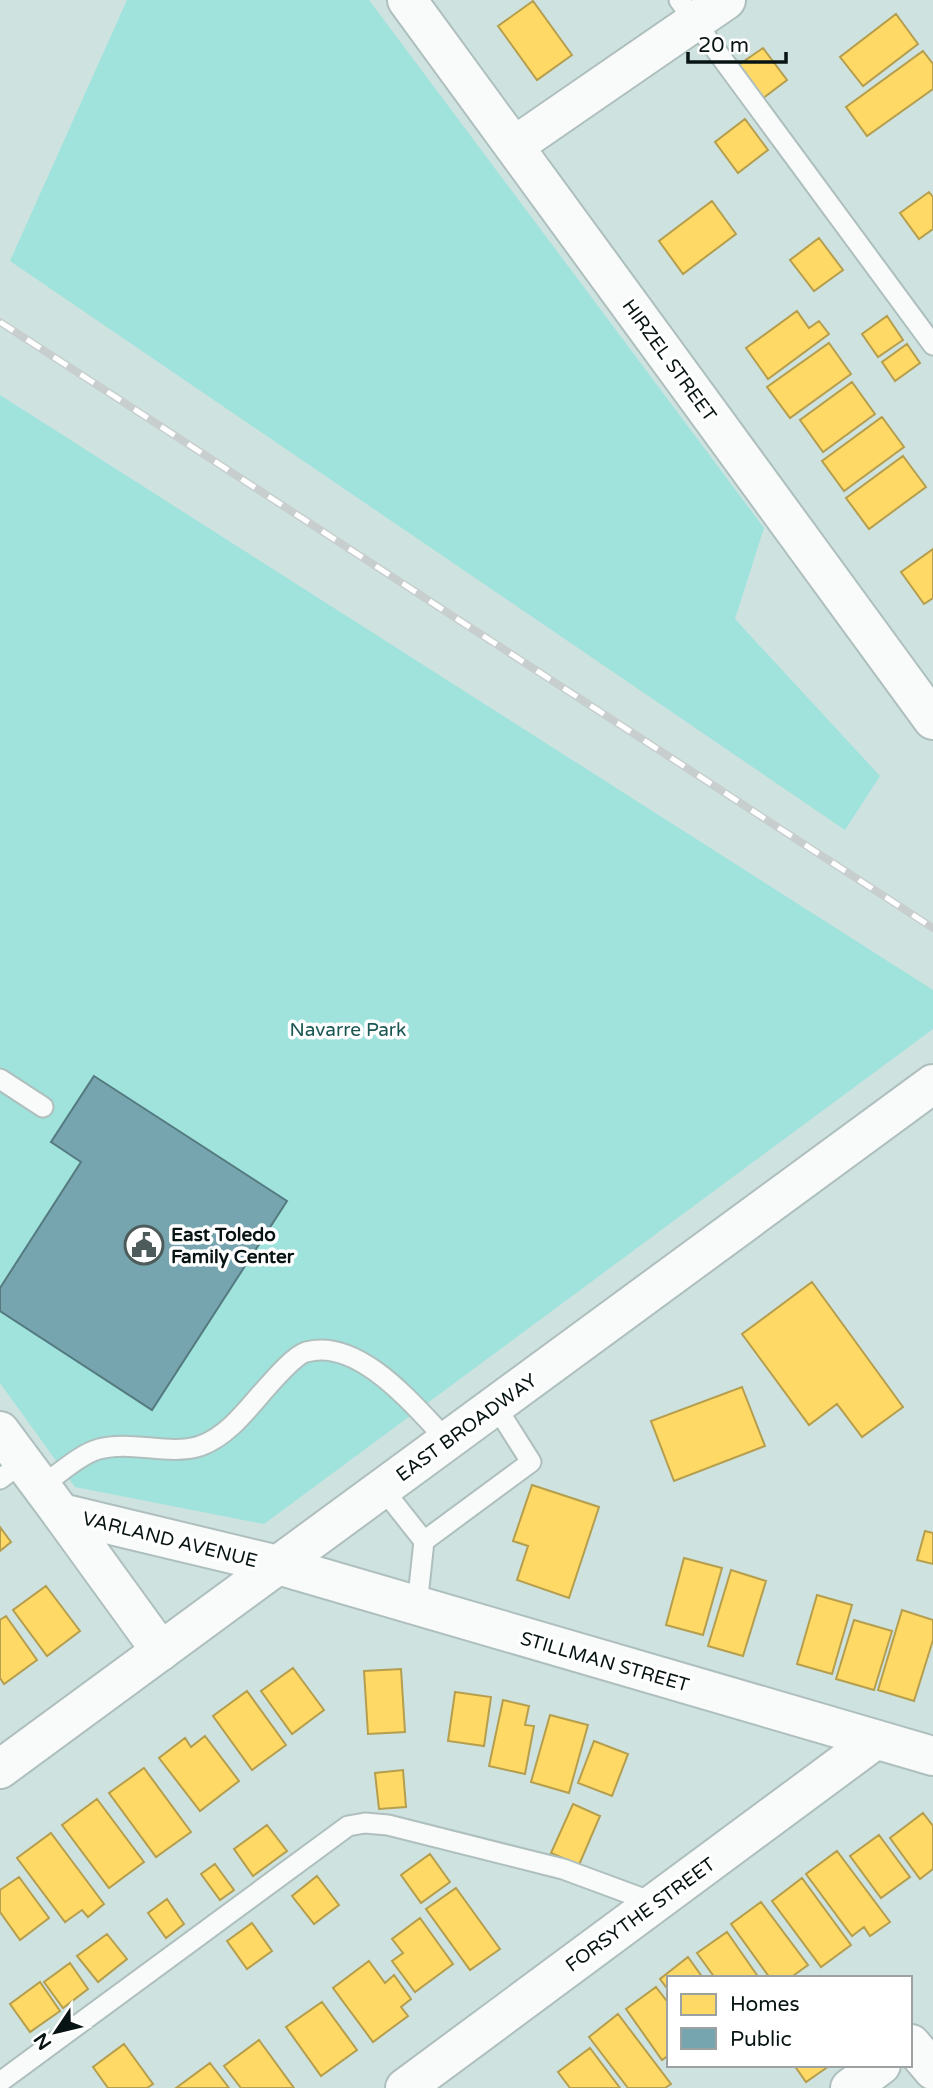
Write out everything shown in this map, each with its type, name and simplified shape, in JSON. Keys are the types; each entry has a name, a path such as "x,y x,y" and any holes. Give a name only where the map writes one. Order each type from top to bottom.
{"street":[{"name":"HIRZEL STREET","path":"407,0 933,720"},
{"path":"514,146 687,11 726,0"},
{"name":"EAST BROADWAY","path":"0,1769 933,1084"},
{"name":"VARLAND AVENUE","path":"0,1431 31,1485 161,1651"},
{"name":"VARLAND AVENUE","path":"31,1485 278,1565"},
{"name":"STILLMAN STREET","path":"278,1565 933,1756"},
{"name":"FORSYTHE STREET","path":"405,2088 876,1740"},
{"path":"912,2043 933,2027"},
{"path":"912,2045 933,2070"},
{"path":"850,2088 878,2067"}],"lane":[{"path":"687,11 933,345"},
{"path":"0,1079 43,1107"},
{"path":"31,1485 96,1449 124,1445 182,1448 201,1446 233,1426 274,1379 303,1352 333,1349 359,1361 395,1386 447,1440"},
{"path":"424,1541 531,1462 495,1405"},
{"path":"382,1488 424,1541 417,1606"},
{"path":"0,2082 348,1826 388,1825 415,1831 563,1869 655,1903"}],"green space":[{"path":"127,0 369,0 764,528 735,619 880,776 845,830 10,261"},
{"name":"Navarre Park","path":"0,395 933,990 933,1029 264,1524 75,1487 0,1383"}],"building: Homes":[{"path":"533,1 572,55 537,80 498,26"},
{"path":"896,14 918,44 863,86 840,57"},
{"path":"763,48 787,80 762,99 737,66"},
{"path":"923,51 933,64 933,89 867,136 846,107"},
{"path":"745,119 768,150 738,173 715,142"},
{"path":"929,192 933,197 933,229 919,239 900,213"},
{"path":"712,201 736,234 683,274 659,241"},
{"path":"819,238 843,270 814,291 790,260"},
{"path":"797,311 809,328 819,321 829,334 768,379 746,348"},
{"path":"887,316 903,340 878,357 862,334"},
{"path":"829,343 851,374 790,418 767,387"},
{"path":"907,344 920,363 895,381 882,362"},
{"path":"852,382 875,414 823,452 800,420"},
{"path":"882,417 904,447 844,491 822,461"},
{"path":"903,456 926,487 869,529 846,498"},
{"path":"933,549 933,598 924,604 901,572"},
{"path":"812,1282 903,1407 862,1437 837,1404 809,1425 742,1334"},
{"path":"742,1387 765,1446 674,1481 651,1421"},
{"path":"532,1485 599,1507 569,1598 517,1580 528,1546 513,1541"},
{"path":"0,1527 11,1542 0,1551"},
{"path":"925,1531 933,1533 933,1564 917,1560"},
{"path":"684,1558 722,1568 703,1635 666,1625"},
{"path":"731,1570 766,1581 743,1656 708,1646"},
{"path":"46,1586 80,1631 47,1656 13,1610"},
{"path":"817,1595 852,1605 832,1674 797,1664"},
{"path":"902,1610 933,1620 933,1640 914,1701 878,1690"},
{"path":"6,1616 37,1660 4,1684 0,1678 0,1620"},
{"path":"854,1620 892,1631 874,1690 836,1679"},
{"path":"293,1668 324,1710 292,1734 261,1691"},
{"path":"401,1669 405,1732 368,1734 364,1671"},
{"path":"247,1691 286,1745 252,1770 213,1716"},
{"path":"455,1692 491,1697 484,1746 448,1741"},
{"path":"503,1700 529,1706 525,1725 534,1726 525,1774 489,1766"},
{"path":"550,1715 588,1725 569,1793 531,1782"},
{"path":"205,1736 239,1781 200,1811 159,1758 185,1738 191,1747"},
{"path":"594,1741 628,1754 612,1796 578,1783"},
{"path":"144,1768 191,1832 156,1857 109,1793"},
{"path":"403,1770 406,1807 379,1809 375,1773"},
{"path":"97,1799 144,1862 109,1888 62,1825"},
{"path":"573,1804 600,1816 579,1865 551,1853"},
{"path":"923,1813 933,1826 933,1869 920,1879 890,1838"},
{"path":"267,1825 287,1851 253,1876 234,1849"},
{"path":"51,1833 104,1904 88,1917 82,1910 65,1922 17,1858"},
{"path":"879,1835 910,1877 881,1898 850,1856"},
{"path":"837,1851 890,1922 870,1936 864,1927 852,1936 806,1874"},
{"path":"430,1854 450,1882 421,1903 401,1875"},
{"path":"215,1864 234,1890 220,1900 201,1874"},
{"path":"317,1876 339,1905 314,1924 292,1896"},
{"path":"19,1877 49,1918 20,1940 0,1912 0,1890"},
{"path":"802,1878 851,1945 821,1967 772,1901"},
{"path":"456,1888 500,1949 470,1970 426,1909"},
{"path":"167,1899 184,1924 166,1938 148,1913"},
{"path":"761,1902 808,1965 793,1976 769,1976 731,1924"},
{"path":"420,1918 453,1964 415,1992 392,1961 403,1953 392,1939"},
{"path":"252,1923 272,1951 247,1969 227,1941"},
{"path":"727,1932 758,1976 714,1976 697,1953"},
{"path":"107,1934 127,1959 98,1982 77,1956"},
{"path":"688,1957 702,1976 667,1976 667,1988 660,1979"},
{"path":"369,1961 385,1983 394,1975 411,1999 401,2007 408,2016 373,2042 333,1988"},
{"path":"70,1963 88,1989 63,2008 44,1982"},
{"path":"40,1982 60,2011 30,2032 10,2004"},
{"path":"656,1987 667,2001 667,2056 662,2060 626,2009"},
{"path":"322,2002 357,2050 321,2076 286,2027"},
{"path":"618,2014 671,2084 665,2088 628,2088 589,2037"},
{"path":"259,2040 294,2088 241,2088 224,2066"},
{"path":"124,2044 153,2084 147,2088 108,2088 93,2067"},
{"path":"590,2048 620,2088 570,2088 558,2072"},
{"path":"210,2063 229,2088 176,2088"},
{"path":"795,2067 828,2067 806,2082"}],"building: Public":[{"name":"East Toledo Family Center","path":"94,1076 287,1201 152,1410 0,1311 0,1288 81,1162 51,1142"}],"railway":[{"path":"0,322 933,928"}],"place":[{"name":"East Toledo Family Center","path":"144,1245"}]}
